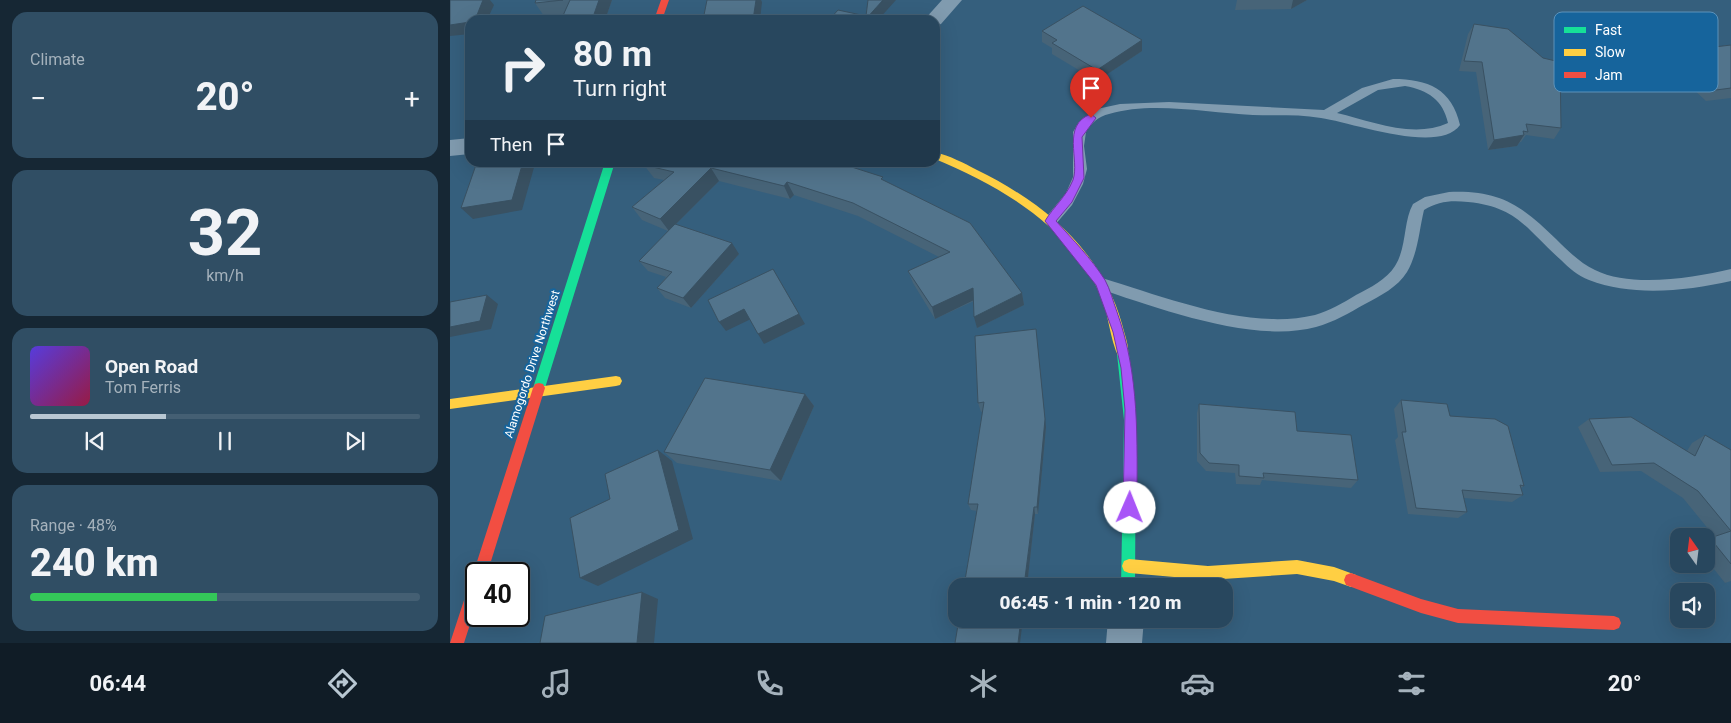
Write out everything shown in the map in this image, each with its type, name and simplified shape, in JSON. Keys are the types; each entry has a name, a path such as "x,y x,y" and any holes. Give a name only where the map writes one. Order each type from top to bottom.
{"street":[{"path":"660,15 665,0"},
{"path":"939,15 954,0"},
{"path":"450,148 465,146"},
{"path":"940,157 987,177 1050,221 1092,269 1102,284 1118,332 1126,368 1131,410 1128,578"},
{"name":"Alamogordo Drive Northwest","path":"484,562 608,167"},
{"path":"450,404 616,381"},
{"path":"1129,566 1208,573 1297,567 1334,574 1421,606 1458,616 1614,624"},
{"path":"457,643 465,619"},
{"path":"1124,643 1125,628"}],"lane":[{"path":"1050,221 1069,200 1079,178 1077,146 1081,129 1091,118 1105,110 1144,106 1327,114 1407,132 1439,131 1454,125 1450,106 1442,96 1433,89 1406,83 1393,83 1364,92 1327,114"},
{"path":"1102,284 1226,319 1270,326 1311,322 1348,307 1371,294 1400,270 1418,207 1436,198 1454,196 1490,200 1517,209 1565,256 1593,276 1632,283 1680,284 1731,275"}],"building":[{"path":"450,0 483,0 477,15 465,15 465,23 450,25"},
{"path":"536,0 563,0 535,3"},
{"path":"570,0 599,0 594,15 563,15"},
{"path":"707,0 756,0 754,15 704,15"},
{"path":"868,0 883,0 870,15 866,15"},
{"path":"1083,6 1142,40 1097,70 1052,43 1057,40 1042,31"},
{"path":"838,10 861,15 834,15"},
{"path":"1474,24 1508,29 1543,58 1554,61 1554,92 1560,92 1561,128 1526,124 1528,132 1523,131 1524,135 1494,140 1482,62 1464,61"},
{"path":"1731,45 1731,88 1718,90 1718,47"},
{"path":"475,167 522,167 512,200 461,208"},
{"path":"653,167 852,167 883,177 881,179 970,223 1022,293 974,317 973,288 932,307 908,271 950,252 853,203 787,182 784,186 711,168 660,219 632,207 674,172"},
{"path":"675,224 732,243 683,298 657,288 672,272 639,261"},
{"path":"773,269 799,314 758,334 744,309 719,322 708,300"},
{"path":"487,295 480,321 450,327 450,302"},
{"path":"1036,329 1045,419 1037,507 1034,507 1025,578 965,578 978,504 968,504 984,402 978,403 975,336"},
{"path":"705,378 805,394 770,470 664,452"},
{"path":"1401,400 1447,404 1450,416 1495,419 1508,426 1524,486 1520,485 1523,495 1462,490 1467,512 1416,508 1402,432 1406,432"},
{"path":"1199,404 1295,412 1297,431 1351,435 1358,480 1263,473 1264,478 1239,476 1239,465 1209,463 1200,453"},
{"path":"1631,417 1695,456 1705,435 1731,450 1731,531 1698,491 1654,463 1612,465 1589,419"},
{"path":"658,450 679,530 580,578 570,518 610,499 605,474"},
{"path":"1731,531 1731,564 1715,544 1715,536"},
{"path":"642,592 637,643 540,643 545,616"},
{"path":"958,628 1020,628 1018,643 955,643"}],"traffic: fast":[{"path":"539,388 608,167"},
{"path":"1123,354 1130,420 1128,578"}],"traffic: slow":[{"path":"940,157 960,165 1008,191 1053,224 1072,243 1089,264 1107,296 1123,354"},
{"path":"450,404 616,381"},
{"path":"1129,566 1208,573 1297,567 1334,574 1351,580"}],"traffic: jam":[{"path":"660,15 665,0"},
{"path":"484,562 539,388"},
{"path":"1351,580 1421,606 1458,616 1614,623"},
{"path":"457,643 465,619"}],"route":[{"path":"1091,118 1081,129 1078,137 1079,178 1069,200 1050,221 1092,269 1102,284 1118,332 1126,368 1131,410 1130,508"}]}
